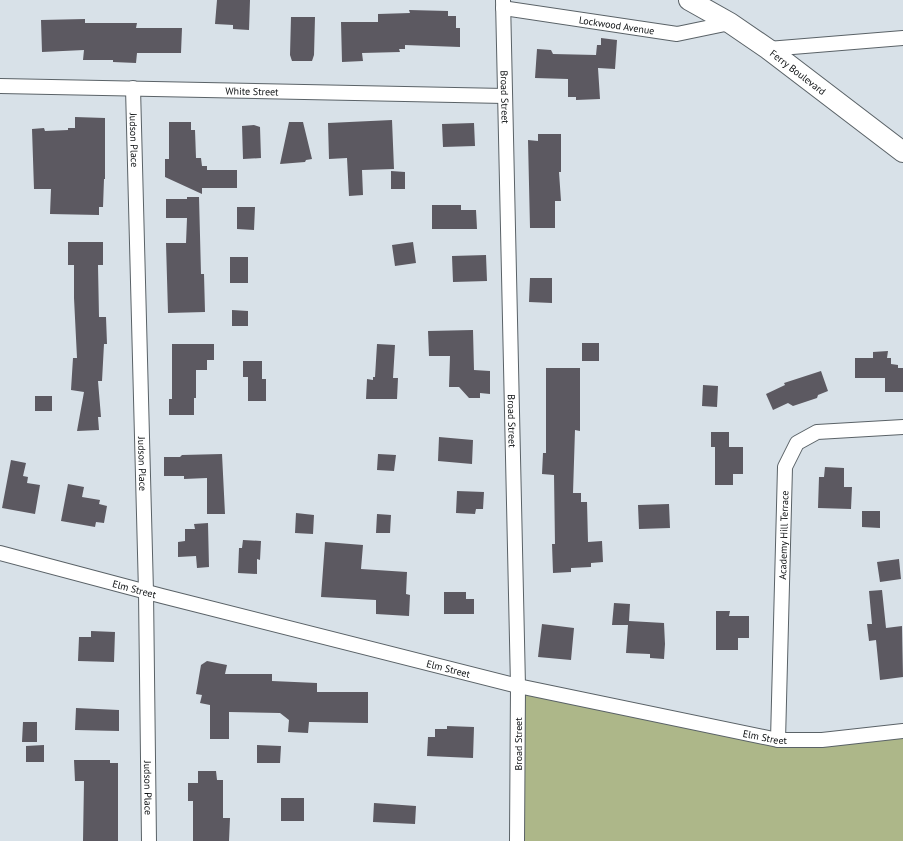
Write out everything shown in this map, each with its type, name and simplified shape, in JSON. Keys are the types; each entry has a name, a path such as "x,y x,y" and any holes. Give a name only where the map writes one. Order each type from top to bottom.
{"main road":[{"name":"Ferry Boulevard","path":"689,0 730,23 768,49 903,152"}],"street":[{"name":"Lockwood Avenue","path":"503,4 677,34 730,23"},
{"name":"Broad Street","path":"503,4 518,686 517,841"},
{"path":"768,49 903,38"},
{"name":"White Street","path":"0,86 505,96"},
{"name":"Judson Place","path":"133,88 146,592 149,841"},
{"name":"Academy Hill Terrace","path":"778,740 785,466 797,443 816,432 903,427"},
{"name":"Elm Street","path":"0,553 146,592 518,686 778,740 822,740 903,731"}],"green space":[{"path":"518,686 778,740 903,731 903,841 517,841"}],"building":[{"path":"217,0 250,0 249,30 233,29 233,25 215,24"},
{"path":"409,10 448,11 448,16 456,16 456,28 460,28 460,47 405,45 405,49 399,49 400,52 362,53 363,61 342,62 341,22 378,22 378,14 410,13"},
{"path":"291,17 315,17 314,55 312,61 292,61 290,55"},
{"path":"85,19 85,23 137,23 136,28 182,28 181,53 137,53 136,63 113,62 113,60 83,60 84,50 42,52 41,20"},
{"path":"601,38 617,40 615,69 598,68 600,99 576,100 576,97 568,97 568,79 535,78 537,49 551,50 553,54 596,55 597,45 601,45"},
{"path":"75,117 105,118 105,179 103,207 99,207 99,215 50,214 51,189 34,189 32,129 44,128 45,131 68,130 68,128 75,128"},
{"path":"392,120 394,169 362,170 363,195 349,196 347,158 329,159 328,123"},
{"path":"169,122 191,122 191,130 195,130 196,158 201,158 202,166 207,166 207,170 237,170 237,188 202,188 202,194 165,177 165,159 169,159"},
{"path":"289,122 303,122 312,159 306,160 305,162 280,164"},
{"path":"474,123 475,146 443,147 442,124"},
{"path":"254,125 260,127 261,158 243,159 242,126"},
{"path":"538,134 561,134 561,172 559,172 561,201 555,201 555,228 530,228 528,140 538,141"},
{"path":"391,171 405,172 405,189 391,189"},
{"path":"187,197 199,197 201,274 204,274 205,312 168,313 166,243 186,243 187,218 166,218 166,199 187,199"},
{"path":"432,205 461,205 461,210 476,210 477,229 432,229"},
{"path":"237,207 255,207 254,230 237,229"},
{"path":"68,242 103,242 103,265 98,265 99,317 106,317 107,344 104,344 102,381 98,381 101,417 98,417 99,430 77,431 84,392 71,390 73,358 77,358 74,265 68,265"},
{"path":"413,242 416,263 395,266 392,245"},
{"path":"486,255 487,281 453,282 452,256"},
{"path":"230,257 248,257 248,283 230,283"},
{"path":"530,278 552,278 552,303 529,302"},
{"path":"232,310 248,311 248,326 232,326"},
{"path":"473,330 474,370 490,371 490,394 480,393 480,398 469,398 459,387 449,387 450,356 429,356 428,331"},
{"path":"582,343 599,343 599,361 582,361"},
{"path":"172,344 214,344 214,360 207,360 207,370 196,370 196,398 194,398 194,415 169,415 169,399 172,399"},
{"path":"377,344 395,345 393,378 398,378 397,399 366,399 367,379 373,380 373,377 375,377"},
{"path":"888,351 887,358 891,358 891,364 898,365 898,368 903,368 903,392 885,392 885,378 855,378 855,358 873,358 873,352"},
{"path":"243,361 262,361 262,379 266,379 266,401 248,401 248,377 243,377"},
{"path":"546,368 580,368 580,431 575,430 573,493 581,493 581,502 587,502 588,542 602,541 603,562 591,563 591,567 571,568 571,572 553,573 552,544 555,544 554,475 542,474 543,453 546,453"},
{"path":"821,371 828,391 818,395 817,398 793,406 788,403 773,410 766,394 785,385 784,383"},
{"path":"703,385 718,386 717,407 702,406"},
{"path":"35,396 52,396 52,411 35,411"},
{"path":"711,432 729,432 729,447 743,447 743,474 733,474 733,485 715,485 715,447 711,447"},
{"path":"439,437 473,440 472,464 438,461"},
{"path":"222,454 225,514 207,514 207,478 184,479 184,476 164,476 164,457"},
{"path":"378,454 396,455 394,471 377,470"},
{"path":"11,460 26,463 23,476 28,477 27,483 40,485 35,514 2,508"},
{"path":"825,467 844,468 844,487 852,487 851,509 818,508 819,477 824,477"},
{"path":"68,484 84,487 82,497 100,500 99,504 107,506 104,523 96,522 95,527 61,521"},
{"path":"457,491 484,492 483,509 476,509 475,514 456,513"},
{"path":"669,504 670,528 639,529 638,505"},
{"path":"862,511 880,511 880,528 862,527"},
{"path":"296,513 314,515 313,534 295,533"},
{"path":"377,514 391,515 390,533 376,533"},
{"path":"208,523 209,567 197,568 196,556 178,557 178,542 185,541 185,529 195,529 194,524"},
{"path":"243,540 261,541 260,560 257,559 257,574 238,573 239,548 242,548"},
{"path":"325,542 363,545 361,569 407,572 406,594 410,595 409,616 376,614 376,600 321,597"},
{"path":"899,559 901,579 880,582 877,562"},
{"path":"882,590 886,628 902,626 903,677 880,680 876,640 869,641 867,624 872,624 869,591"},
{"path":"444,592 466,592 466,599 474,599 474,614 444,614"},
{"path":"614,603 630,604 629,621 664,623 664,659 650,658 650,654 626,653 628,625 612,625"},
{"path":"716,611 730,611 729,616 749,616 749,638 738,638 738,650 716,650"},
{"path":"542,624 574,628 571,660 538,657"},
{"path":"91,631 115,632 114,662 78,661 79,637 91,637"},
{"path":"207,661 227,665 225,674 272,674 272,681 317,683 317,692 368,692 368,723 309,722 308,733 288,732 289,720 280,713 229,712 229,739 210,739 210,705 200,703 202,695 196,694 201,665"},
{"path":"76,708 119,710 119,731 75,730"},
{"path":"23,722 37,722 37,742 22,742"},
{"path":"447,726 474,727 473,758 427,756 428,737 435,737 435,729 447,729"},
{"path":"44,745 44,762 26,762 26,746"},
{"path":"257,745 281,746 280,763 257,763"},
{"path":"74,760 110,760 110,763 118,763 118,841 83,841 84,781 75,781"},
{"path":"198,771 216,771 217,780 223,780 223,818 230,818 229,841 193,841 193,801 188,801 188,783 198,783"},
{"path":"281,798 304,798 304,821 281,821"},
{"path":"374,803 416,806 415,824 373,822"}]}
